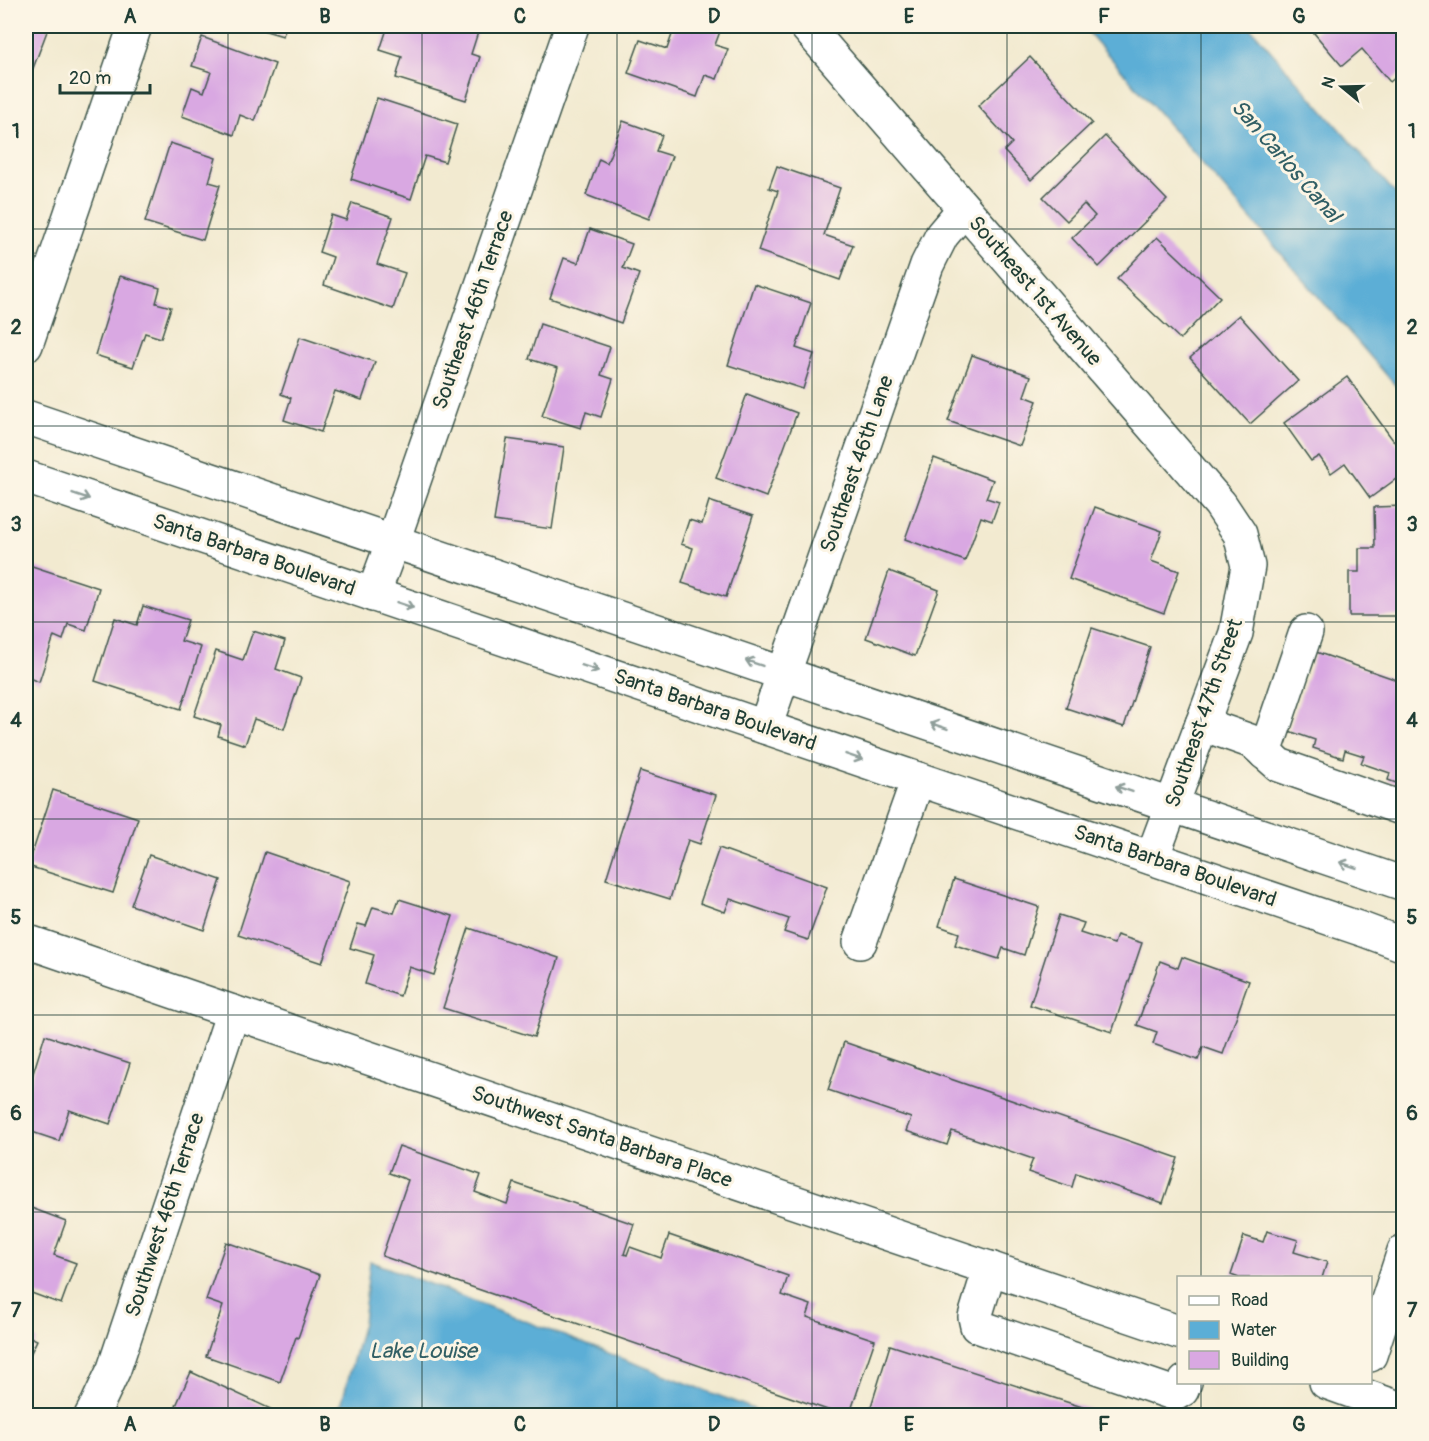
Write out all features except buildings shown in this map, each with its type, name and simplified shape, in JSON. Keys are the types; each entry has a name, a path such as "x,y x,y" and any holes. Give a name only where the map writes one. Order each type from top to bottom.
{"street":[{"path":"26,345 135,26"},
{"name":"Southeast 46th Terrace","path":"373,595 572,26"},
{"name":"Southeast 1st Avenue","path":"806,26 1220,504 1240,534 1248,566"},
{"name":"Southeast 46th Lane","path":"765,727 927,265 942,235 964,209"},
{"path":"26,417 1404,884"},
{"name":"Santa Barbara Boulevard","path":"26,477 1404,945"},
{"name":"Southeast 47th Street","path":"1152,858 1236,633 1248,566"},
{"path":"1265,753 1306,632"},
{"path":"1202,724 1253,742 1279,765 1404,809"},
{"path":"860,942 918,779"},
{"name":"Southwest Santa Barbara Place","path":"26,941 1177,1331"},
{"name":"Southwest 46th Terrace","path":"91,1416 114,1369 233,1012"},
{"path":"1372,1352 1404,1251"},
{"path":"990,1268 975,1317 977,1326 1175,1394 1184,1384"},
{"path":"1328,1384 1357,1397 1404,1410"}],"water":[{"name":"San Carlos Canal","path":"1083,26 1249,26 1403,202 1403,394"},
{"name":"Lake Louise","path":"370,1261 769,1415 334,1415 342,1402 363,1323"}]}
